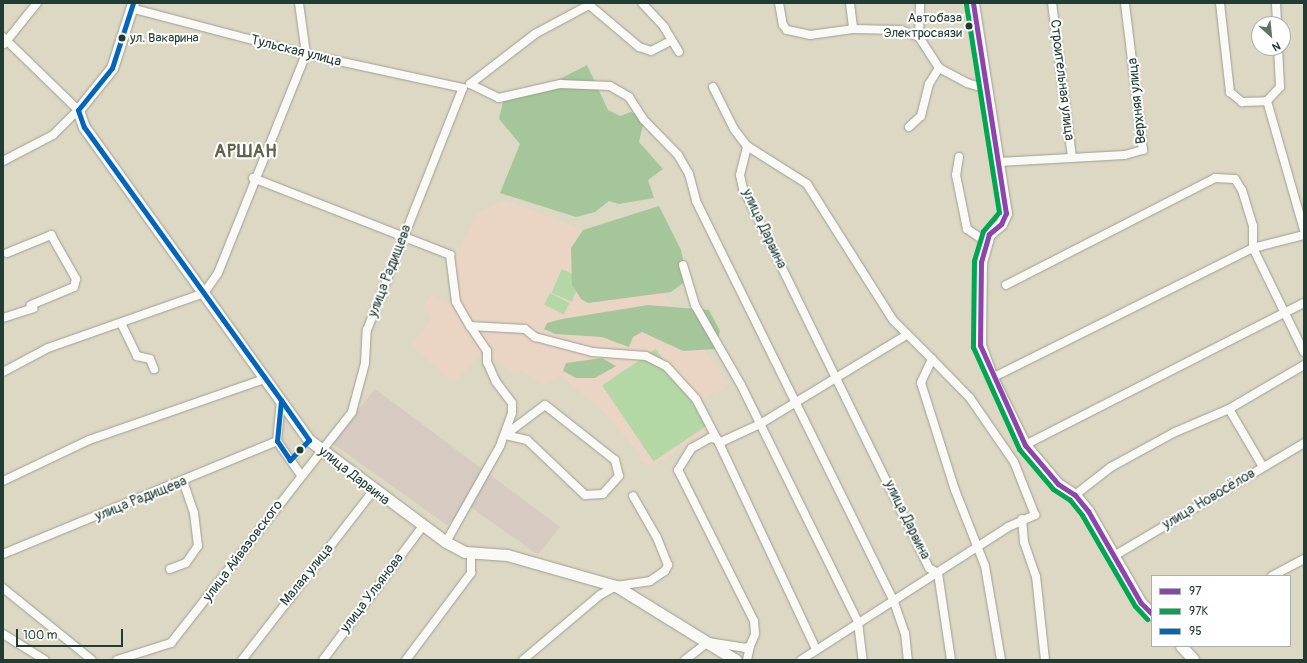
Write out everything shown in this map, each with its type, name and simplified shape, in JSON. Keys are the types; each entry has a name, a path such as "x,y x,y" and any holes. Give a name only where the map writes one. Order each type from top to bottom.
{"street":[{"path":"4,41 36,3"},
{"path":"3,372 48,348 204,293 221,266 253,178 306,54 299,3"},
{"path":"642,3 664,27 671,41 679,52"},
{"path":"779,3 783,25 787,30 810,35 853,29 901,30 919,37"},
{"path":"850,3 853,29"},
{"path":"920,3 919,37 939,68 967,83 987,88"},
{"path":"973,3 999,162 1005,218 990,234 986,242 979,292 980,338 992,378 1025,445 1058,484 1075,495 1088,511 1141,603 1151,613"},
{"name":"Строительная улица","path":"1052,3 1072,157"},
{"name":"Верхняя улица","path":"999,162 1125,155 1143,150 1126,3"},
{"path":"1220,3 1230,92 1242,102 1266,101 1280,87 1278,56"},
{"path":"1276,3 1277,16"},
{"path":"466,86 535,34 588,4 639,47 651,51 671,41"},
{"path":"3,161 53,135 78,110 112,68 132,6"},
{"name":"Тульская улица","path":"132,6 306,54 466,86"},
{"name":"улица Дарвина","path":"4,41 78,110 84,127 264,379 320,450 422,527 446,542 472,553 507,555 616,586 736,660"},
{"path":"909,127 921,116 929,84 939,68"},
{"path":"466,86 499,98 560,84 610,86 629,97 644,120 678,155 689,174 696,201 797,401 893,599 905,633 908,660"},
{"name":"улица Радищева","path":"320,450 331,441 352,412 365,363 367,330 402,238 466,86"},
{"path":"713,87 734,129 747,146 807,184 872,291 905,336 932,359 921,383 992,590 1001,660"},
{"path":"1266,101 1304,230"},
{"name":"улица Дарвина","path":"747,146 740,176 743,189 929,568 938,573"},
{"path":"958,157 956,175 967,229 986,242"},
{"path":"253,178 402,238 450,255 456,302 487,351 486,358 496,382 512,404 511,423 446,542"},
{"path":"1006,285 1215,178 1235,179 1242,190 1253,226 1253,248 1282,314 1304,352"},
{"path":"3,318 32,307 74,287 76,279 51,235 7,253"},
{"path":"992,378 1253,248 1304,235"},
{"path":"683,265 695,305 709,325 760,424 858,622 863,660"},
{"path":"1025,445 1304,303"},
{"path":"121,323 138,356 150,358 154,369"},
{"path":"470,326 525,329 535,337 592,352 646,356 666,366 696,399 718,441 816,649"},
{"path":"747,660 750,646 755,634 754,621 678,470 692,448 710,438 718,441 760,424 905,336"},
{"name":"улица Дарвина","path":"801,660 893,599 977,549 1022,519 1035,515 1014,462 970,398 932,359"},
{"path":"1075,495 1111,467 1172,433 1229,409 1304,365"},
{"path":"3,481 88,440 264,379"},
{"path":"281,400 277,441 301,475"},
{"path":"551,407 615,460 619,476 603,494 590,496 527,440 505,435 541,408 551,407"},
{"path":"1229,409 1263,467"},
{"name":"улица Радищева","path":"3,554 277,441"},
{"name":"улица Новосёлов","path":"1114,556 1304,443"},
{"name":"улица Айвазовского","path":"117,660 162,649 204,603 320,450"},
{"path":"170,569 186,563 198,546 194,513 183,481"},
{"name":"Малая улица","path":"242,660 373,491"},
{"path":"522,660 600,595 616,586 658,578 668,565 656,536 633,496"},
{"path":"1022,519 1024,542 1036,576 1045,660"},
{"name":"улица Ульянова","path":"323,660 422,527"},
{"path":"406,660 471,573 472,553"},
{"path":"1274,575 1304,559"},
{"name":"улица Дарвина","path":"938,573 951,660"},
{"path":"3,588 92,660"},
{"path":"3,634 45,660"},
{"path":"684,660 708,642"},
{"name":"улица Дарвина","path":"708,642 750,646"},
{"path":"1181,647 1194,660"}],"shaded area":[{"path":"505,200 629,247 729,384 695,405 708,429 652,467 640,460 640,454 604,412 560,375 544,385 520,370 516,375 492,357 495,349 484,340 461,307 455,285 454,257 478,213"},
{"path":"431,294 456,307 484,350 453,383 411,344 432,320 424,307"},
{"path":"375,389 560,527 538,555 468,505 447,525 332,443"}],"green space":[{"path":"587,65 608,110 620,116 631,112 639,116 643,125 639,142 663,169 648,180 654,198 619,204 609,201 595,212 576,217 500,193 520,144 499,119 504,98 540,89"},
{"path":"659,206 681,250 686,274 683,283 671,292 588,303 581,299 572,285 571,248 583,230"},
{"path":"562,269 582,278 572,302 551,293"},
{"path":"550,293 570,303 564,315 544,305"},
{"path":"648,305 709,310 720,331 715,349 683,351 642,332 633,337 629,347 602,337 555,334 544,329 547,323 562,319"},
{"path":"656,349 707,425 654,462 602,385"},
{"path":"602,358 616,366 595,378 576,378 563,371 566,363"}],"transit line":[{"name":"95","path":"78,110 112,68 133,3"},
{"name":"97","path":"973,3 1006,213 1001,224 989,234 981,262 980,345 1025,445 1058,484 1075,495 1088,511 1141,603 1151,613"},
{"name":"97К","path":"966,4 999,212 983,231 974,261 973,347 1019,449 1053,489 1070,500 1082,515 1135,606 1147,619"},
{"name":"95","path":"78,110 84,127 281,400"},
{"name":"95","path":"281,400 309,440 290,460 277,441 281,400"}],"place":[{"name":"Автобаза Электросвязи","path":"969,26"},
{"name":"ул. Вакарина","path":"122,38"}],"district":[{"name":"АРШАН","path":"246,152"}]}
